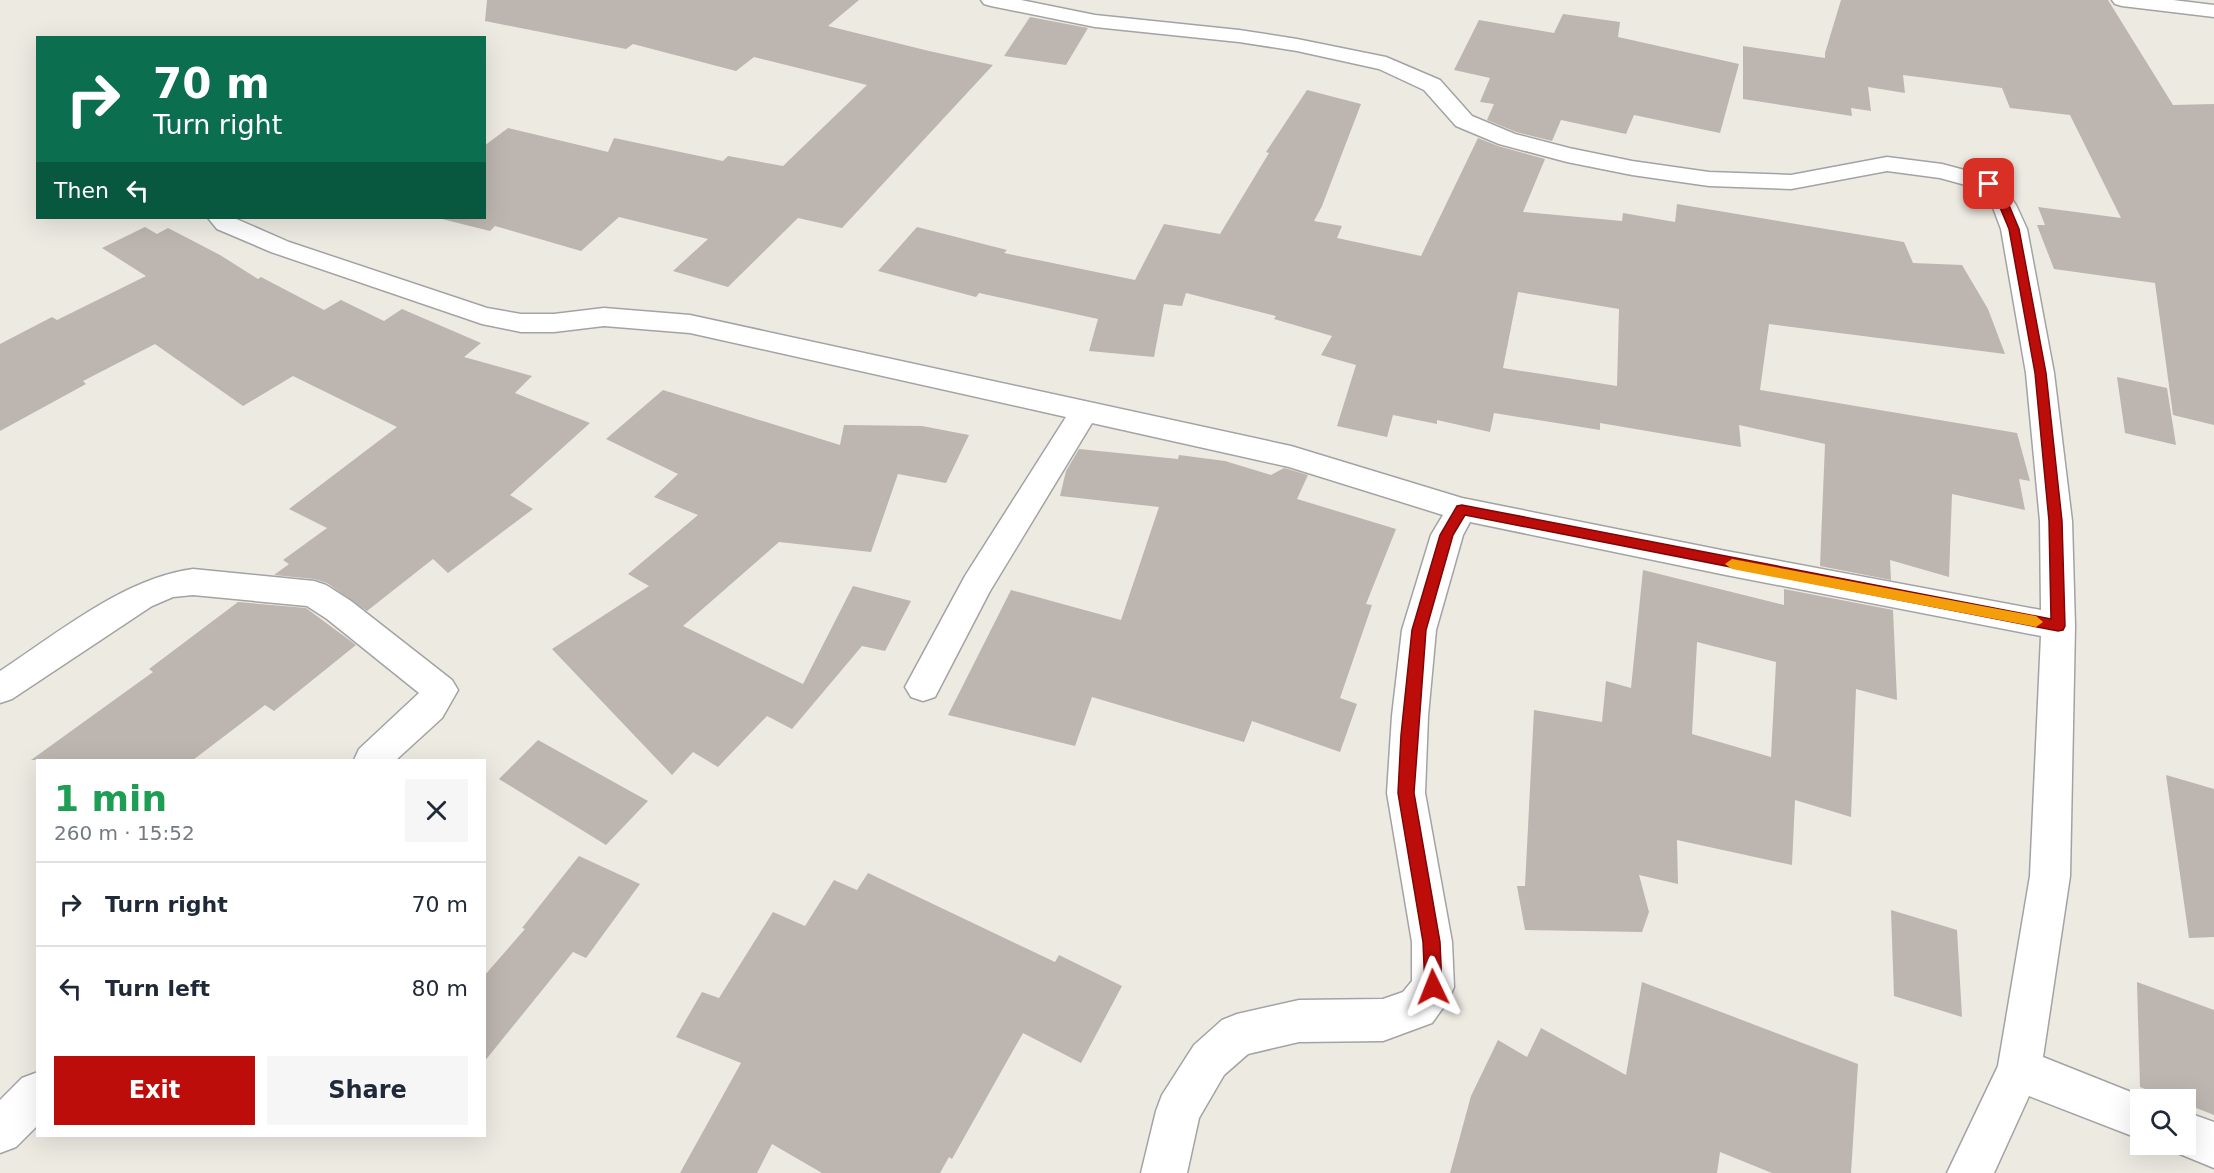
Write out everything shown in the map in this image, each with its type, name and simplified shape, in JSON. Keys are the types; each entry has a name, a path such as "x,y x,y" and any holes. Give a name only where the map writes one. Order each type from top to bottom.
{"street":[{"path":"991,0 1095,21 1216,33 1297,45 1386,64 1432,85 1464,121 1508,139 1566,155 1632,168 1709,180 1791,182 1887,165 1942,171 1989,184 2004,205 2014,229 2040,373 2056,521 2058,626 2050,876 2019,1070 1970,1173"},
{"path":"2122,0 2214,11"},
{"path":"222,219 226,224 280,247 482,315 521,323 554,323 604,317 690,324 1291,457 1462,509 2058,626"},
{"path":"923,687 977,585 1084,412"},
{"path":"1164,1173 1178,1111 1209,1060 1237,1035 1299,1021 1383,1020 1417,1008 1433,987 1432,942 1406,793 1409,727 1419,630 1447,535 1462,509"},
{"path":"0,689 140,597 169,585 193,582 314,594 339,610 440,690 429,708 373,759"},
{"path":"2019,1070 2130,1113"},
{"path":"0,1131 36,1096"},
{"path":"2196,1138 2214,1145"}],"building":[{"path":"487,0 859,0 828,26 993,65 842,228 798,218 728,287 673,271 708,239 619,217 581,251 495,226 490,231 442,219 486,219 486,144 508,128 608,152 614,138 723,161 728,156 783,166 867,85 754,57 736,71 633,44 626,49 485,21"},
{"path":"1841,0 2108,0 2173,105 2214,104 2214,425 2173,415 2155,283 2054,269 2037,225 2045,225 2038,207 2121,218 2070,115 2010,108 2002,88 1903,75 1905,93 1868,87 1871,111 1851,108 1852,116 1743,99 1743,46 1825,58"},
{"path":"1563,14 1620,22 1618,37 1739,64 1720,133 1634,115 1626,134 1561,120 1552,141 1516,132 1487,120 1494,104 1480,102 1490,78 1454,70 1479,20 1554,33"},
{"path":"1030,17 1088,28 1066,65 1004,56"},
{"path":"1307,90 1361,104 1322,206 1314,221 1342,226 1337,238 1421,256 1478,138 1545,159 1523,212 1622,221 1623,213 1675,222 1677,204 1904,242 1913,263 1962,265 1988,309 2005,354 1769,324 1760,390 2017,433 2030,481 2019,479 2025,510 1952,494 1949,577 1890,560 1891,580 1820,566 1825,444 1739,425 1741,447 1600,423 1600,430 1494,413 1490,432 1437,420 1437,424 1393,415 1387,437 1337,426 1356,365 1321,355 1332,336 1274,319 1276,316 1186,293 1182,306 1164,304 1154,357 1089,351 1098,319 979,293 976,297 878,271 917,227 1007,250 1004,253 1135,280 1164,224 1220,234 1269,153 1266,152","holes":["1518,292 1619,309 1617,386 1503,368"]},
{"path":"145,227 157,234 168,228 220,255 258,279 261,277 324,310 341,300 384,321 402,309 481,343 464,357 532,376 515,393 590,423 510,495 533,509 448,573 433,559 367,611 327,583 314,579 274,575 289,564 283,560 327,528 289,509 397,427 293,376 243,406 155,344 83,381 86,384 0,431 0,344 52,317 57,320 146,276 102,248"},
{"path":"2117,377 2167,388 2176,445 2125,433"},
{"path":"663,390 840,445 844,425 922,426 969,435 946,483 898,474 871,552 779,542 683,626 803,684 853,586 911,601 885,651 862,646 792,729 767,716 718,767 693,752 672,775 552,649 649,586 628,574 698,515 654,497 678,474 606,439"},
{"path":"1079,449 1178,459 1179,455 1225,461 1271,475 1284,468 1288,469 1308,475 1297,499 1396,529 1366,604 1372,605 1340,698 1357,704 1340,752 1252,721 1244,742 1092,697 1075,746 948,715 1011,590 1121,620 1159,507 1060,496 1066,471"},
{"path":"1643,570 1784,605 1784,589 1893,610 1897,700 1856,689 1851,817 1795,800 1792,865 1677,840 1678,884 1639,875 1649,912 1642,932 1525,930 1517,886 1525,886 1534,710 1602,722 1606,681 1631,688","holes":["1697,642 1776,662 1771,757 1692,734"]},
{"path":"238,602 306,608 356,645 274,711 265,705 194,759 31,760 153,672 149,669"},
{"path":"538,740 648,801 606,845 499,779"},
{"path":"2166,775 2214,789 2214,937 2189,938"},
{"path":"579,856 640,884 586,958 573,952 486,1060 486,974 525,929 522,928"},
{"path":"868,873 1055,962 1059,955 1122,986 1081,1063 1023,1033 952,1159 949,1157 940,1173 822,1173 772,1144 757,1173 680,1173 741,1063 676,1037 702,992 719,998 773,912 805,926 834,880 857,890"},
{"path":"1891,910 1957,930 1962,1017 1894,996"},
{"path":"1642,982 1858,1064 1851,1173 1772,1173 1720,1152 1717,1173 1450,1173 1471,1096 1498,1040 1527,1057 1541,1028 1626,1075"},
{"path":"2137,982 2214,1010 2214,1115 2196,1108 2196,1089 2145,1089 2140,1087"}],"slow traffic":[{"path":"1732,564 2036,622"}],"route":[{"path":"1433,987 1432,942 1406,793 1410,716 1419,630 1447,535 1462,509 1726,563 2058,626 2056,521 2040,373 2014,229 2004,205 1989,184"}]}
